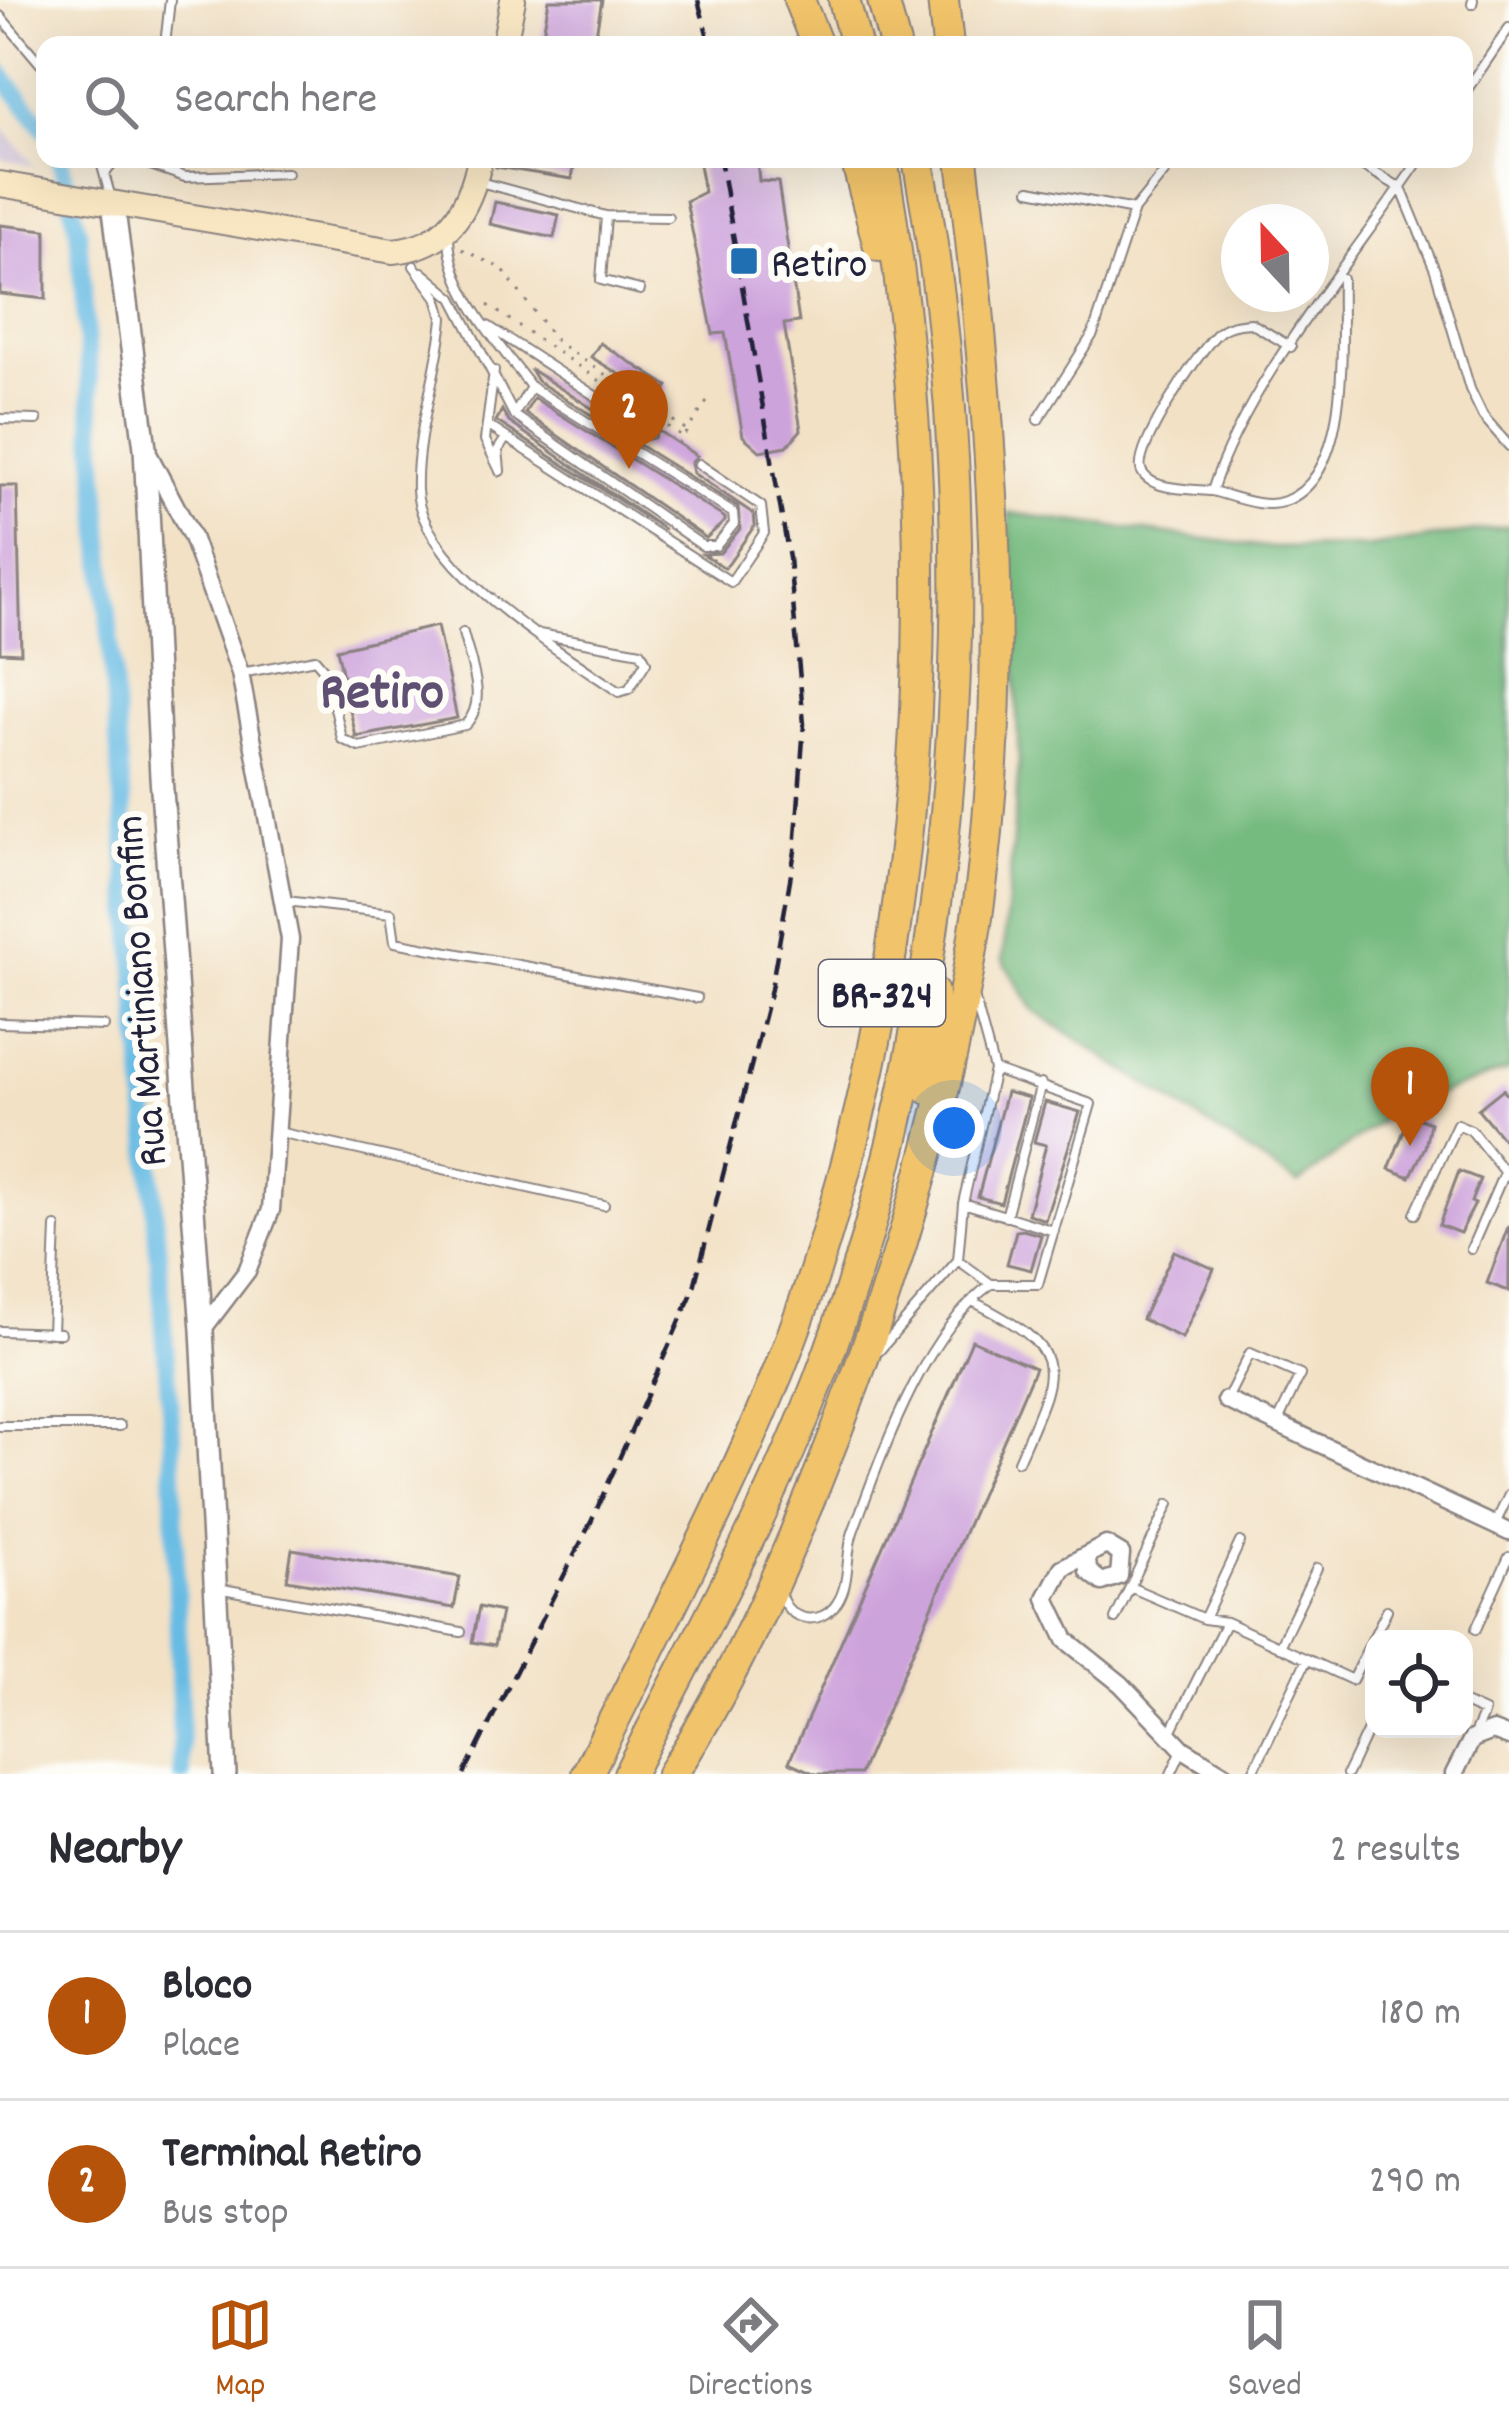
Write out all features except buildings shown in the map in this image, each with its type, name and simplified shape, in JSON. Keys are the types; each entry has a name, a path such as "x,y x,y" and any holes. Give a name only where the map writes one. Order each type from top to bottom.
{"highway":[{"path":"799,0 813,36"},
{"path":"844,0 854,36"},
{"path":"883,0 893,36"},
{"path":"943,0 948,36"},
{"path":"858,168 910,367"},
{"name":"BR-324","path":"587,1774 707,1533 778,1372 831,1218 870,1053 908,819 920,656 919,491 910,367 883,168"},
{"name":"BR-324","path":"628,1774 818,1382 886,1153 933,912 957,656 956,486 949,363 919,168"},
{"path":"672,1774 778,1569 851,1392 924,1167 969,964 988,823 994,572 982,355 963,168"},
{"path":"924,1167 934,1017 933,912"}],"main road":[{"path":"506,36 513,0"},
{"path":"0,184 393,251 449,237 477,170"}],"street":[{"name":"Rua Martiniano Bonfim","path":"101,201 146,448 160,754 202,1330 225,1774"},
{"path":"146,448 192,537 240,673 286,901 289,977 271,1210 261,1244 202,1330"},
{"path":"1226,1400 1502,1528"},
{"path":"1088,1559 1055,1575 1048,1586 1048,1611 1066,1640 1121,1684 1176,1742 1223,1774"},
{"path":"1454,1774 1472,1739 1493,1731 1509,1737"}],"lane":[{"path":"166,36 170,0"},
{"path":"0,16 36,58"},
{"path":"1473,81 1509,28"},
{"path":"101,201 102,168"},
{"path":"104,174 109,168"},
{"path":"159,168 185,177 287,173"},
{"path":"1038,420 1093,334 1134,211 1168,168"},
{"path":"1367,168 1401,188 1429,254 1470,389 1483,416 1509,446"},
{"path":"1212,491 1239,423 1414,168"},
{"path":"477,170 606,216 668,217"},
{"path":"1030,190 1134,211"},
{"path":"606,216 602,280 640,290"},
{"path":"393,251 445,288 494,370 514,415 709,548 734,524 733,513 531,387 463,286 449,237"},
{"path":"414,266 437,297 442,328 418,462 420,512 454,564 539,634 619,692 628,689 646,662 641,652 539,634"},
{"path":"1291,347 1251,322 1217,332 1148,436 1138,459 1152,483 1266,504 1285,502 1306,488 1324,462 1339,417 1342,274"},
{"path":"442,328 454,315 466,321"},
{"path":"488,326 649,431"},
{"path":"494,370 488,454 500,471 498,450 506,438"},
{"path":"514,415 531,387"},
{"path":"0,419 38,420"},
{"path":"487,425 731,582 764,533 761,506 699,464"},
{"path":"240,673 315,658 326,673 342,739 359,747 465,725 472,718 478,697 464,633"},
{"path":"286,901 391,913 395,942 697,998"},
{"path":"851,1392 886,1342 958,1260 963,1203 994,1070 969,964"},
{"path":"0,1023 104,1026"},
{"path":"958,1260 991,1284 1038,1284 1091,1104 994,1070"},
{"path":"1006,1217 1041,1084"},
{"path":"1415,1214 1448,1133 1457,1124 1472,1130 1507,1175 1471,1249"},
{"path":"277,1132 604,1205"},
{"path":"963,1203 1054,1231"},
{"path":"0,1331 56,1333 56,1227"},
{"path":"778,1569 789,1612 815,1618 837,1604 851,1538 920,1372 972,1301 991,1284"},
{"path":"972,1301 1018,1324 1047,1356 1052,1383 1018,1461"},
{"path":"1226,1400 1250,1353 1300,1375 1277,1424"},
{"path":"0,1426 120,1426"},
{"path":"1502,1528 1509,1496"},
{"path":"1115,1619 1169,1504"},
{"path":"1204,1619 1240,1542"},
{"path":"1476,1629 1509,1557"},
{"path":"1279,1648 1317,1568"},
{"path":"1130,1587 1204,1619 1226,1622 1352,1680 1387,1610"},
{"path":"215,1588 461,1632"},
{"path":"1171,1774 1176,1742 1226,1622"},
{"path":"1252,1774 1307,1660"},
{"path":"1473,1706 1484,1712 1473,1737"},
{"path":"1347,1774 1365,1736"}],"path":[{"path":"449,237 502,269 556,340 688,431"},
{"path":"486,306 489,303 683,437"},
{"path":"678,444 711,396"}],"shaded area":[{"path":"0,124 35,166 0,159"}],"green space":[{"path":"1009,513 1273,548 1370,547 1509,526 1509,1070 1397,1108 1298,1184 1033,1010 1003,960 1019,765"}],"waterway":[{"path":"0,72 36,118"},
{"path":"62,168 78,230 172,1433 182,1774"}],"railway":[{"path":"698,0 708,36"},
{"path":"464,1774 592,1520 693,1291 771,989 795,851 804,724 789,558 722,168"}],"place":[{"name":"Retiro","path":"744,261"},
{"name":"Terminal Retiro","path":"629,469"},
{"name":"Bloco","path":"1410,1146"}],"district":[{"name":"Retiro","path":"382,688"}]}
